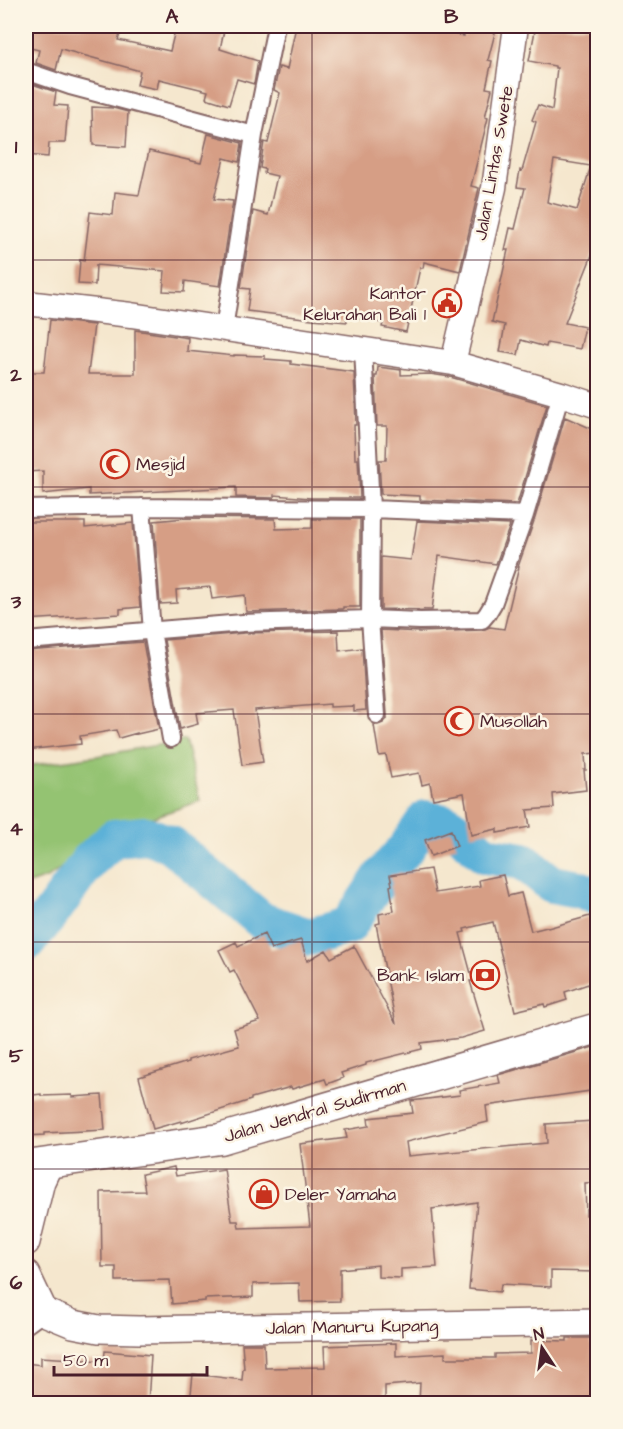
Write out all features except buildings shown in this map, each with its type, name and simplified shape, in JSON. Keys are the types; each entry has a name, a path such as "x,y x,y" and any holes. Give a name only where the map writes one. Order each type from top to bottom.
{"highway":[{"name":"Jalan Jendral Sudirman","path":"37,1165 220,1139 597,1028"}],"main road":[{"name":"Jalan Lintas Swete","path":"453,363 494,188 516,26"},
{"path":"26,303 131,315 453,363 597,406"},
{"path":"26,1242 41,1181 37,1165"},
{"name":"Jalan Manuru Kupang","path":"26,1274 35,1319 99,1329 597,1322"}],"street":[{"path":"224,329 254,135 276,26"},
{"path":"26,71 91,92 254,135"},
{"path":"363,348 371,509 370,619 377,714"},
{"path":"26,641 243,623 370,619 482,620 493,604 525,515 561,394"},
{"path":"142,507 152,631 171,739"},
{"path":"26,509 142,507 371,509 525,515"}],"green space":[{"path":"185,740 200,801 145,820 97,842 49,877 26,885 26,766"}],"waterway":[{"path":"26,943 50,915 89,861 114,838 146,835 170,844 262,921 309,937 348,926 381,877 407,847 426,819 449,824 486,855 523,861 552,884 579,889 598,897"}],"place":[{"name":"Kantor Kelurahan Bali 1","path":"447,303"},
{"name":"Mesjid","path":"115,464"},
{"name":"Musollah","path":"459,721"},
{"name":"Bank Islam","path":"485,975"},
{"name":"Deler Yamaha","path":"264,1194"}]}
